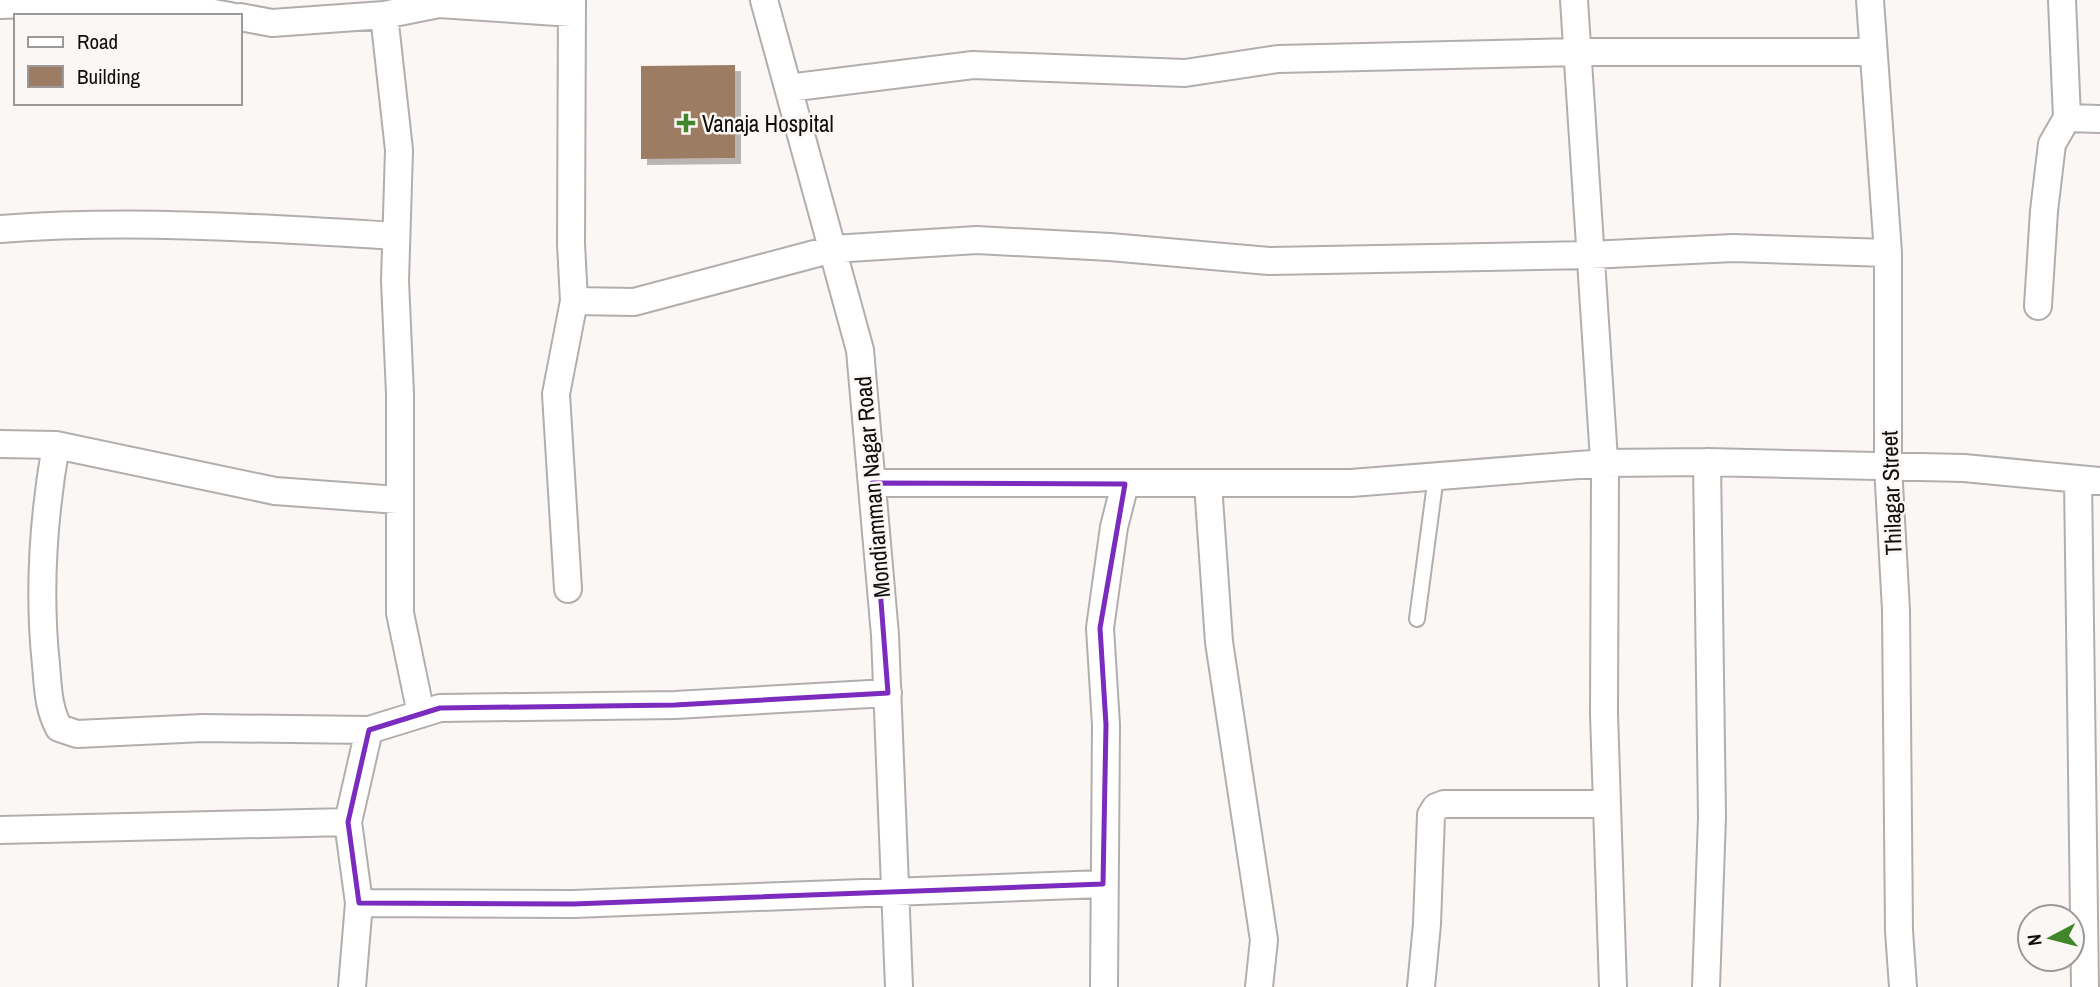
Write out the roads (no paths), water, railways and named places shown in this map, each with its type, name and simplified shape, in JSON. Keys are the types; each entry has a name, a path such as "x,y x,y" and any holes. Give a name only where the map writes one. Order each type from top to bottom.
{"street":[{"path":"0,5 141,0 219,14"},
{"name":"Mondiamman Nagar Road","path":"764,0 860,350 888,692 900,987"},
{"path":"1574,0 1604,463 1607,804 1613,987"},
{"name":"Thilagar Street","path":"1870,0 1871,52 1888,253 1888,466 1896,610 1899,931 1903,987"},
{"path":"2038,306 2043,211 2052,144 2067,118 2062,0"},
{"path":"242,17 272,23 384,15 439,4 572,7 571,244 574,301 556,394 568,589"},
{"path":"384,15 399,150 395,281 400,394 400,613 421,714"},
{"path":"789,88 973,65 1185,73 1279,59 1577,52 1871,52"},
{"path":"2067,118 2100,119"},
{"path":"0,229 69,224 189,223 396,236"},
{"path":"574,301 634,302 833,249 977,240 1110,247 1269,261 1590,255 1733,248 1888,253"},
{"path":"0,444 57,446 275,491 398,500"},
{"path":"57,446 45,516 41,611 51,712 59,727 77,734 203,728 369,730 440,708 675,705 888,692"},
{"path":"872,483 1351,482 1604,463 1707,462 1964,468 2089,480 2085,987"},
{"path":"1706,987 1712,817 1707,462"},
{"path":"1104,987 1106,725 1100,628 1114,527 1125,484"},
{"path":"1208,484 1219,642 1264,940 1259,987"},
{"path":"352,987 359,903 348,822 369,730"},
{"path":"1420,987 1427,924 1431,815 1436,807 1444,804 1607,804"},
{"path":"0,830 348,822"},
{"path":"359,903 573,904 1103,884"}],"lane":[{"path":"1417,619 1436,476"}],"place":[{"name":"Vanaja Hospital","path":"686,123"}]}
